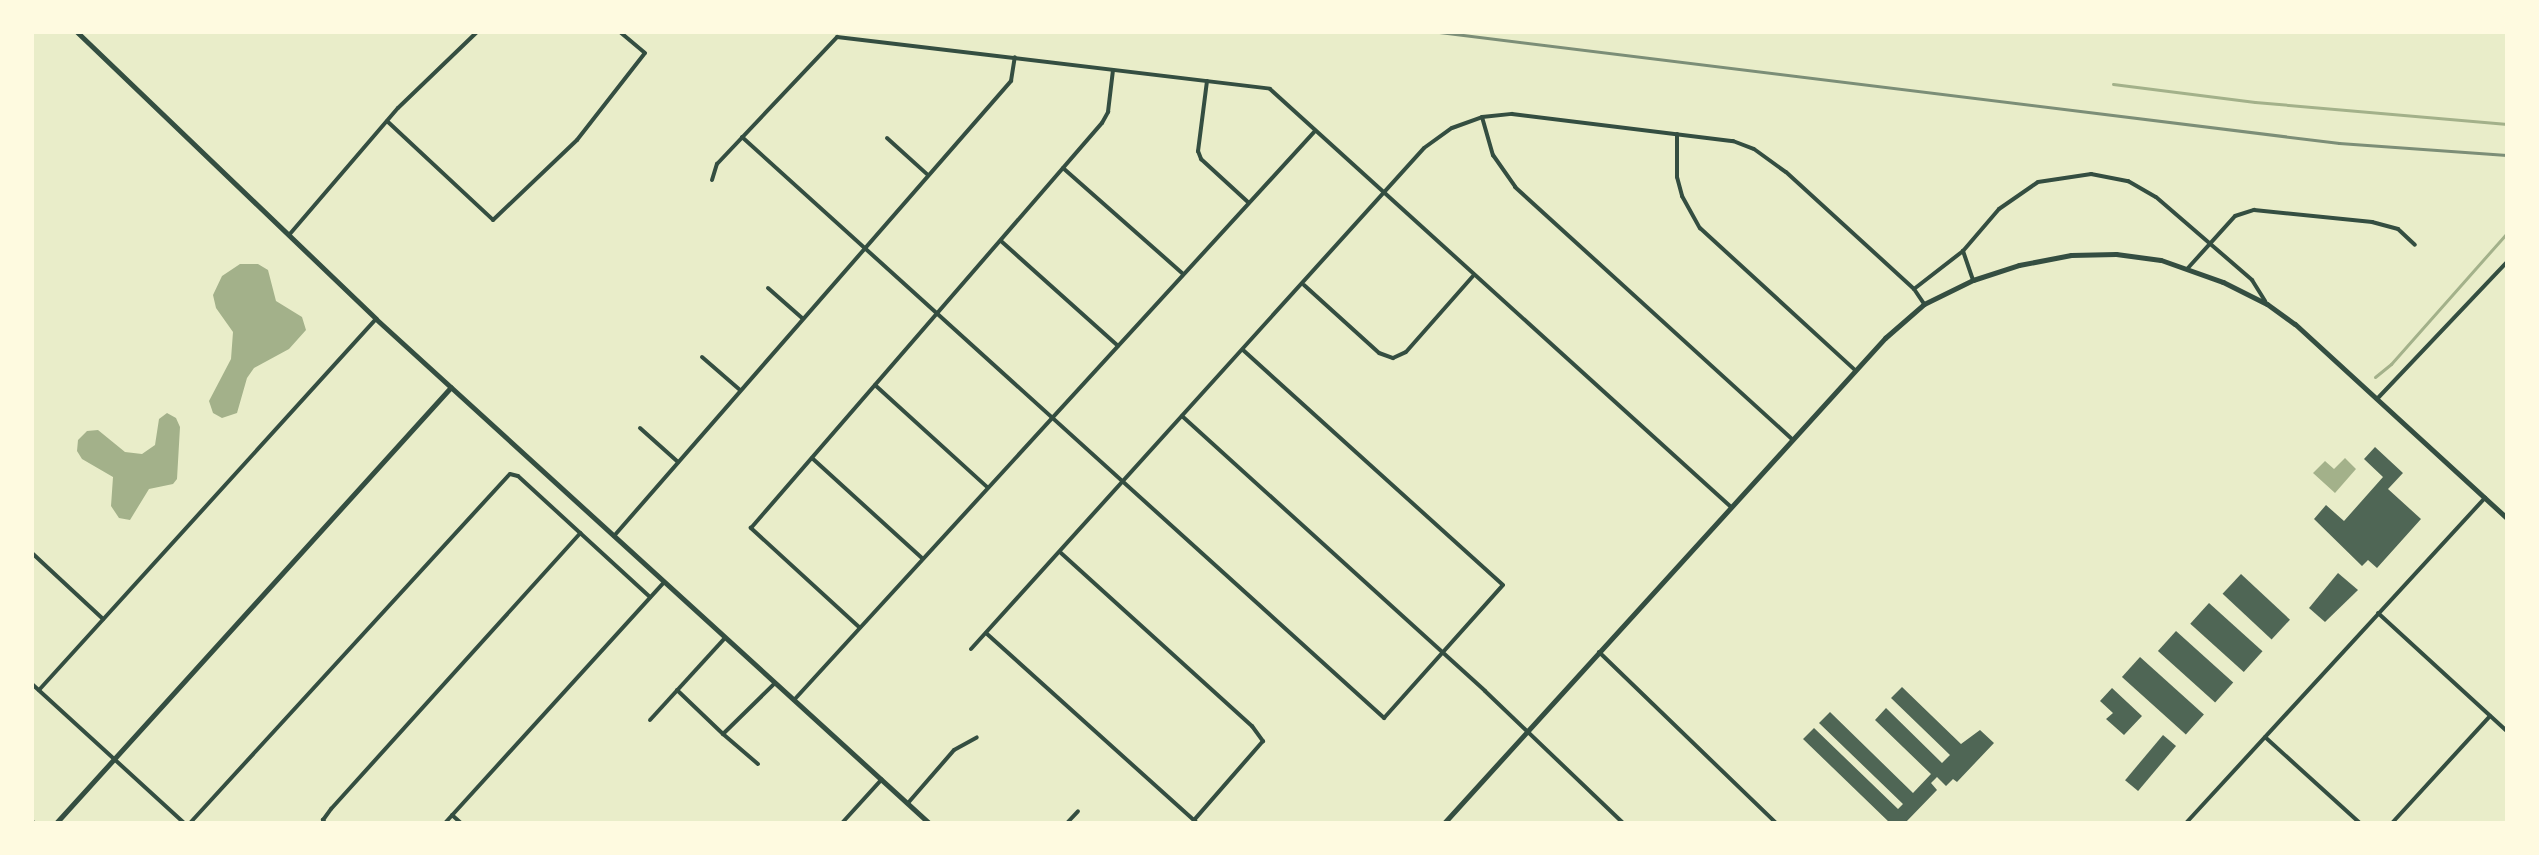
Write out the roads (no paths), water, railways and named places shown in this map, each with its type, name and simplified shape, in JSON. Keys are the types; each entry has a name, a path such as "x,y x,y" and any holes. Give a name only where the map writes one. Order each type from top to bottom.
{"main road":[{"path":"77,32 376,319 929,823"},
{"path":"1444,823 1855,370 1924,304 1973,280 2019,265 2071,255 2116,254 2188,268 2267,304 2295,324 2507,518"},
{"path":"56,823 451,387"}],"street":[{"path":"288,237 387,121 477,32"},
{"path":"387,121 493,220 577,140 645,53 620,32"},
{"path":"712,180 717,164 837,37 1270,89 1731,507"},
{"path":"614,536 1011,81 1015,57"},
{"path":"859,627 751,528 1106,118 1113,69"},
{"path":"1207,81 1198,151 1201,159 1248,202"},
{"path":"971,649 1384,192 1436,138 1482,117 1512,114 1733,141 1771,160 1914,289 1924,304"},
{"path":"1482,117 1493,155 1515,187 1792,439"},
{"path":"794,700 1315,131"},
{"path":"1677,134 1677,177 1682,196 1700,228 1855,370"},
{"path":"742,137 1384,718 1503,585 1243,350"},
{"path":"887,138 928,175"},
{"path":"1063,168 1182,273"},
{"path":"1914,289 1963,251 2010,199 2038,182 2091,174 2140,186 2252,280 2267,304"},
{"path":"2188,268 2235,216 2254,210 2372,222 2398,229 2415,245"},
{"path":"1001,241 1118,346"},
{"path":"1963,251 1973,280"},
{"path":"2377,399 2507,262"},
{"path":"1303,285 1379,353 1393,358 1406,352 1474,275"},
{"path":"768,288 802,318"},
{"path":"39,690 376,319"},
{"path":"702,357 740,390"},
{"path":"875,385 987,487"},
{"path":"1182,416 1444,654 1623,823"},
{"path":"640,428 678,462"},
{"path":"812,458 922,558"},
{"path":"32,684 187,823 510,474 518,476 650,597"},
{"path":"2186,823 2485,498"},
{"path":"324,822 580,533"},
{"path":"986,633 1195,822 1263,741 1252,726 1060,552"},
{"path":"32,553 103,619"},
{"path":"445,823 664,582"},
{"path":"2378,613 2507,731"},
{"path":"650,720 725,638"},
{"path":"1599,652 1776,823"},
{"path":"723,734 775,683"},
{"path":"677,690 758,764"},
{"path":"2392,823 2490,716"},
{"path":"908,803 954,750 977,737"},
{"path":"2265,737 2360,823"},
{"path":"842,823 882,779"},
{"path":"1067,823 1078,811"},
{"path":"452,815 461,823"}],"waterway":[{"path":"2113,84 2255,102 2507,124"},
{"path":"2375,377 2391,364 2507,233"}],"railway":[{"path":"1439,32 2339,143 2507,155"}]}
